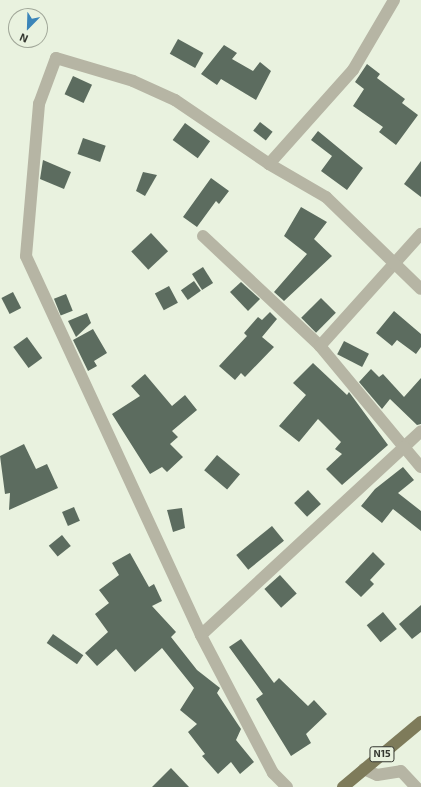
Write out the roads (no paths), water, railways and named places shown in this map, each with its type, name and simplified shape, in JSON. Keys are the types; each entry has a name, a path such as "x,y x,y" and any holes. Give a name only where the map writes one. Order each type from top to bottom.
{"highway":[{"name":"N15","path":"343,787 421,722"}],"street":[{"path":"269,164 348,75 394,0"},
{"path":"287,787 273,773 201,635 26,256 39,104 56,58 133,81 175,100 269,164 326,197 352,219 394,264 421,289"},
{"path":"320,346 421,234"},
{"path":"203,236 320,346 421,467"},
{"path":"201,635 421,431"},
{"path":"364,769 377,774 400,771 416,787"}]}
